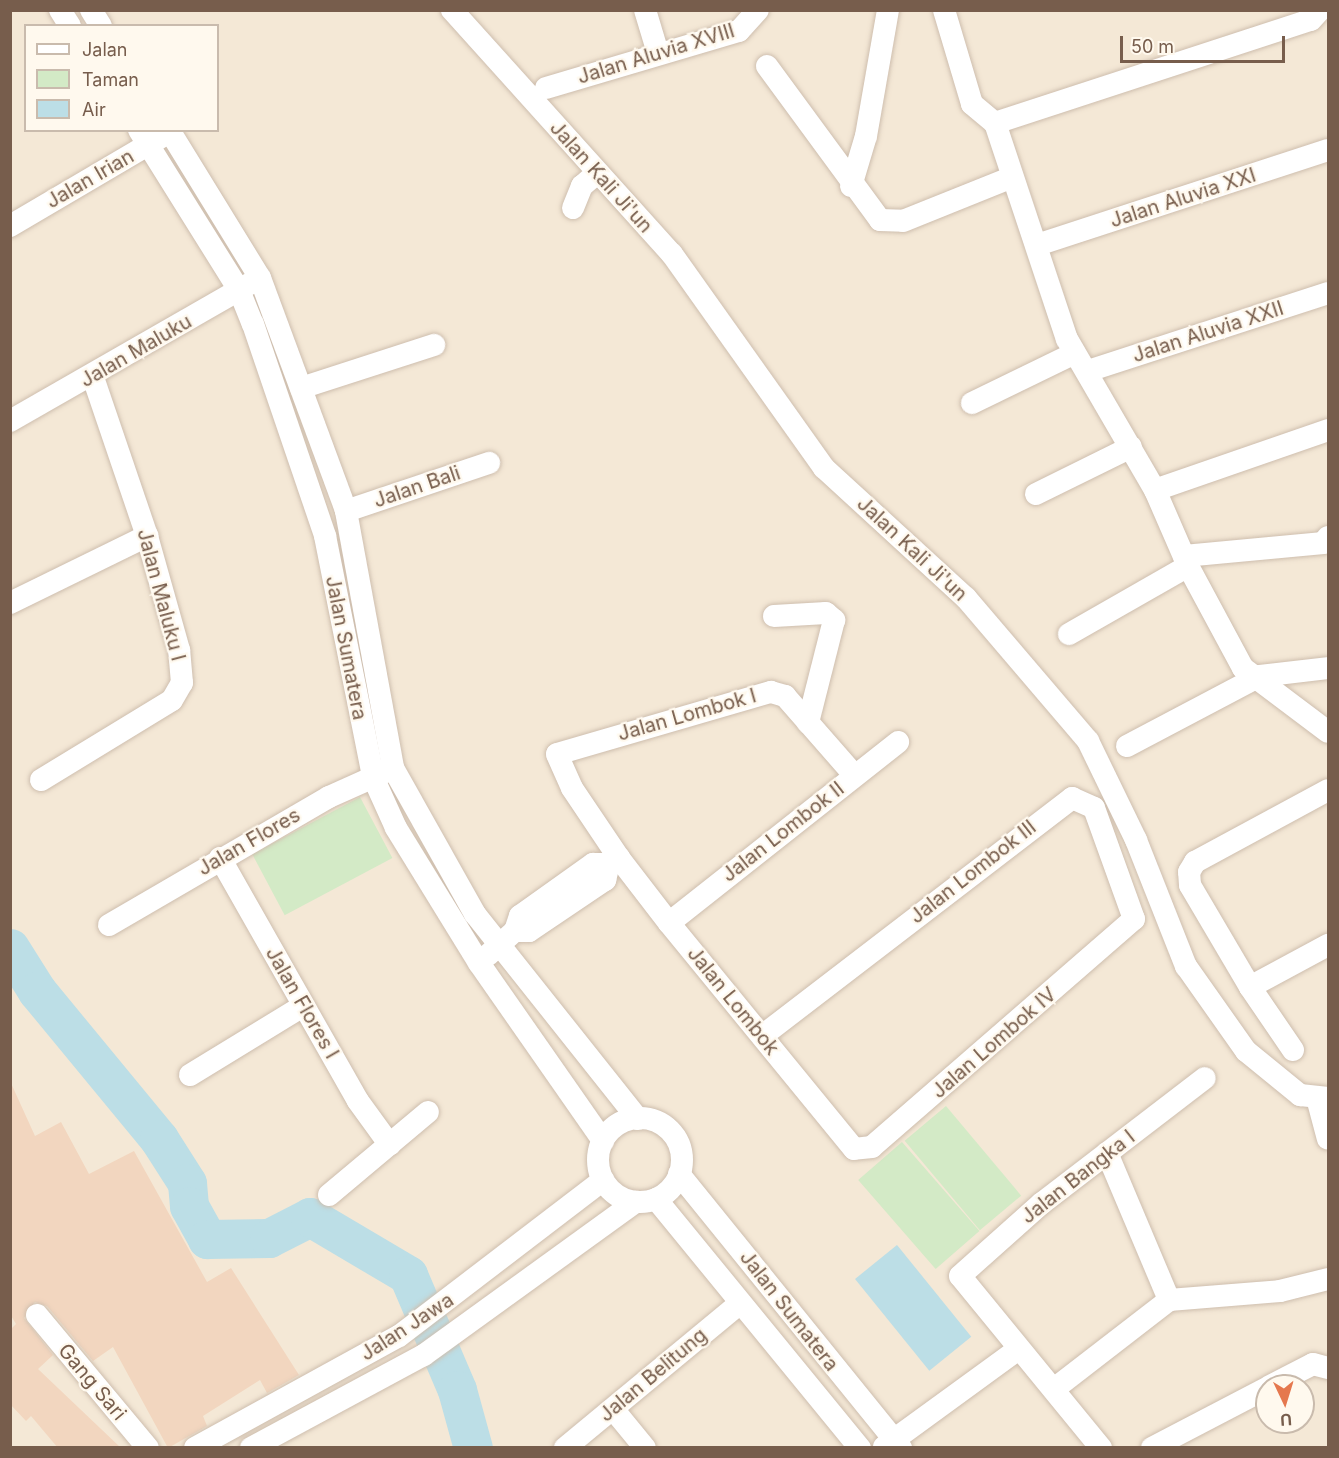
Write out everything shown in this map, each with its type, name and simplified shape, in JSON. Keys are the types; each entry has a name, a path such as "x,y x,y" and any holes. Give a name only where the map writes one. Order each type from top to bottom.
{"street":[{"path":"60,10 69,24"},
{"path":"91,10 100,24"},
{"name":"Jalan Kali Ji'un","path":"452,10 672,254 824,468 966,598 1088,741 1136,840 1186,966 1246,1051 1300,1095 1323,1098"},
{"path":"645,10 658,52"},
{"name":"Jalan Aluvia XVIII","path":"546,88 658,52 740,31 758,10"},
{"path":"851,186 866,136 888,10"},
{"path":"944,10 972,104 995,123 1011,178 1082,362 1155,490 1186,561 1243,668 1260,676 1329,732"},
{"path":"995,123 1316,15"},
{"path":"767,66 851,186 887,223 1011,178"},
{"name":"Jalan Irian","path":"10,226 143,138 166,132"},
{"name":"Jalan Sumatera","path":"171,132 260,278 346,512 383,772 475,914 507,939 638,1119"},
{"name":"Jalan Sumatera","path":"143,138 239,290 325,536 396,828 479,963 603,1141"},
{"name":"Jalan Aluvia XXI","path":"1037,245 1329,150"},
{"path":"573,208 582,186 597,173"},
{"name":"Jalan Maluku","path":"10,421 93,377 260,278"},
{"name":"Jalan Aluvia XXII","path":"972,403 1082,362 1329,293"},
{"path":"302,388 434,345"},
{"name":"Jalan Maluku I","path":"41,780 172,700 181,688 179,650 147,536 93,377"},
{"path":"1155,490 1329,430"},
{"path":"1036,494 1131,447"},
{"name":"Jalan Bali","path":"346,512 489,464"},
{"path":"10,603 147,536"},
{"path":"1069,634 1186,561 1323,543 1329,537"},
{"path":"774,616 826,614 834,620 808,723"},
{"path":"1127,746 1260,676 1329,668"},
{"name":"Jalan Lombok I","path":"557,754 763,693 785,696 855,776"},
{"name":"Jalan Lombok II","path":"669,923 898,742"},
{"name":"Jalan Lombok","path":"557,754 572,788 614,861 669,923 848,1143"},
{"name":"Jalan Flores","path":"109,925 220,858 383,772"},
{"path":"1293,1050 1250,987 1190,885 1191,866 1329,790"},
{"name":"Jalan Lombok III","path":"762,1036 1072,798 1094,808 1134,920"},
{"name":"Jalan Flores I","path":"220,858 303,1006 390,1145"},
{"path":"479,963 507,939 529,931 605,880 614,861"},
{"name":"Jalan Lombok IV","path":"848,1143 858,1151 872,1147 1134,920"},
{"path":"1250,987 1329,945"},
{"path":"190,1075 303,1006"},
{"name":"Jalan Bangka I","path":"1017,1350 961,1282 964,1270 1107,1153 1205,1078"},
{"path":"1323,1098 1329,1139"},
{"path":"329,1195 429,1112"},
{"path":"638,1119 660,1124 677,1140 679,1174 645,1200 616,1195 603,1180 598,1160 603,1141 617,1125 638,1119"},
{"path":"1107,1153 1169,1300"},
{"name":"Jalan Sumatera","path":"679,1174 893,1445"},
{"name":"Jalan Jawa","path":"195,1448 395,1338 436,1311 603,1180"},
{"name":"Jalan Sumatera","path":"645,1200 740,1303 860,1448"},
{"name":"Jalan Jawa","path":"251,1448 415,1361 645,1200"},
{"path":"1054,1389 1169,1300 1280,1291 1329,1279"},
{"name":"Jalan Belitung","path":"566,1448 740,1303"},
{"name":"Gang Sari","path":"37,1315 148,1448"},
{"path":"395,1338 415,1361"},
{"path":"893,1445 1017,1350 1054,1389 1101,1448"},
{"path":"1294,1374 1313,1364 1329,1368"},
{"path":"1152,1448 1255,1394"},
{"path":"614,1409 645,1448"}],"shaded area":[{"path":"10,11 1328,11 1328,1447 11,1447"}],"green space":[{"path":"360,797 392,858 285,915 252,854"},
{"path":"946,1106 1021,1196 980,1230 905,1141"},
{"path":"902,1142 979,1231 936,1269 858,1180"}],"water":[{"path":"897,1245 971,1337 929,1371 855,1279"}],"building":[{"path":"10,1081 35,1136 61,1122 89,1174 134,1151 207,1282 231,1268 299,1375 267,1393 260,1380 203,1416 207,1426 168,1448 113,1347 93,1361 47,1306 35,1302 24,1318 53,1355 38,1369 121,1448 58,1448 31,1416 26,1421 10,1404 10,1330 16,1324 10,1314"}],"waterway":[{"path":"10,948 37,991 159,1139 187,1183 189,1206 207,1239 269,1238 310,1217 408,1275 457,1390 473,1448"}]}
